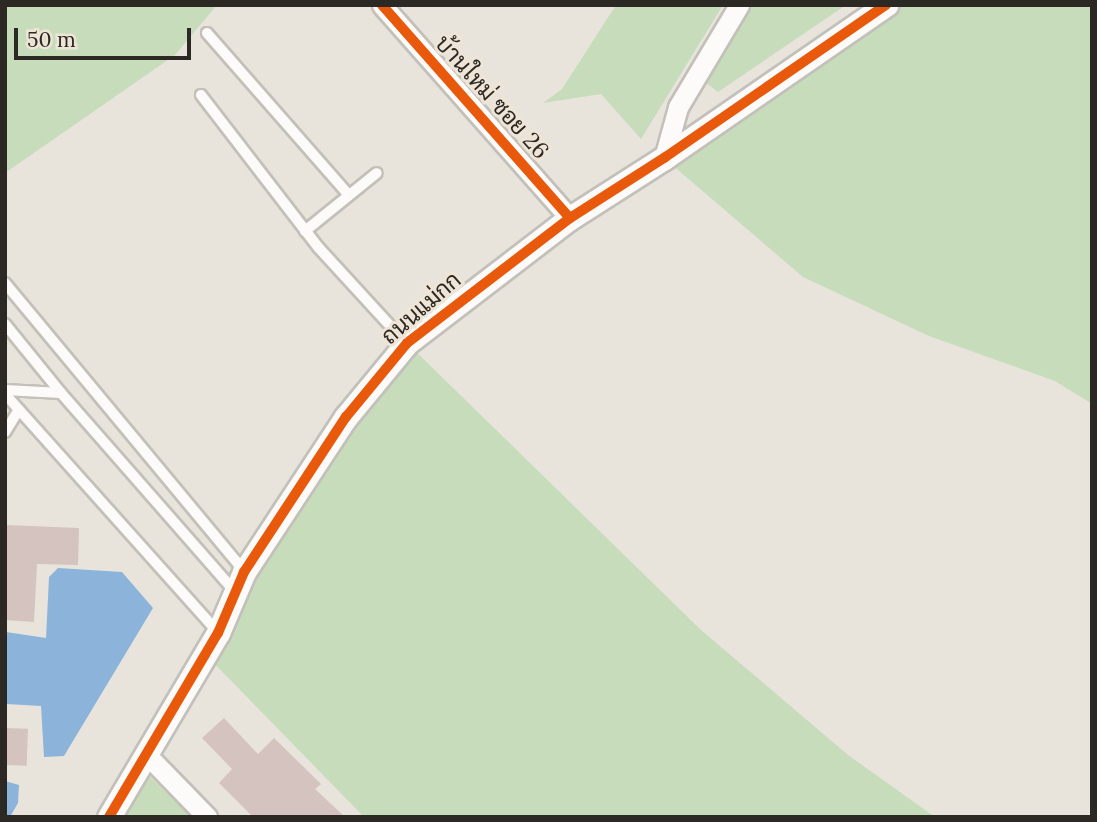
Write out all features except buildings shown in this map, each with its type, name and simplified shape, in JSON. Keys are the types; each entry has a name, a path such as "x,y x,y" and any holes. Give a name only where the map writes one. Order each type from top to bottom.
{"street":[{"name":"บ้านใหม่ ซอย 26","path":"382,5 570,218"},
{"path":"664,158 678,107 739,5"},
{"name":"ถนนแม่กก","path":"109,817 218,633 240,582 346,417 407,343 570,218 664,158 886,5"},
{"path":"146,754 207,817"}],"lane":[{"path":"207,33 349,195"},
{"path":"201,95 305,230 407,343"},
{"path":"305,230 377,173"},
{"path":"5,283 240,582"},
{"path":"5,324 61,393 240,582"},
{"path":"5,392 61,393"},
{"path":"5,392 218,633"},
{"path":"5,432 19,410"}],"green space":[{"path":"5,5 217,5 175,55 5,173"},
{"path":"616,5 723,5 641,139 601,94 543,103 562,89"},
{"path":"750,5 846,5 718,92 704,81"},
{"path":"886,5 1092,5 1092,404 1055,381 929,336 803,277 664,158"},
{"path":"407,343 701,630 848,755 935,817 364,817 205,654"},
{"path":"139,766 191,817 104,817"}],"water":[{"path":"58,568 122,572 153,608 64,756 44,757 41,706 6,704 6,632 46,638 49,577"},
{"path":"5,781 19,785 18,803 10,817 5,817"}],"cycle path":[{"path":"382,5 570,218"},
{"path":"109,817 218,633 244,572 346,417 407,343 570,218 664,158 886,5"}]}
